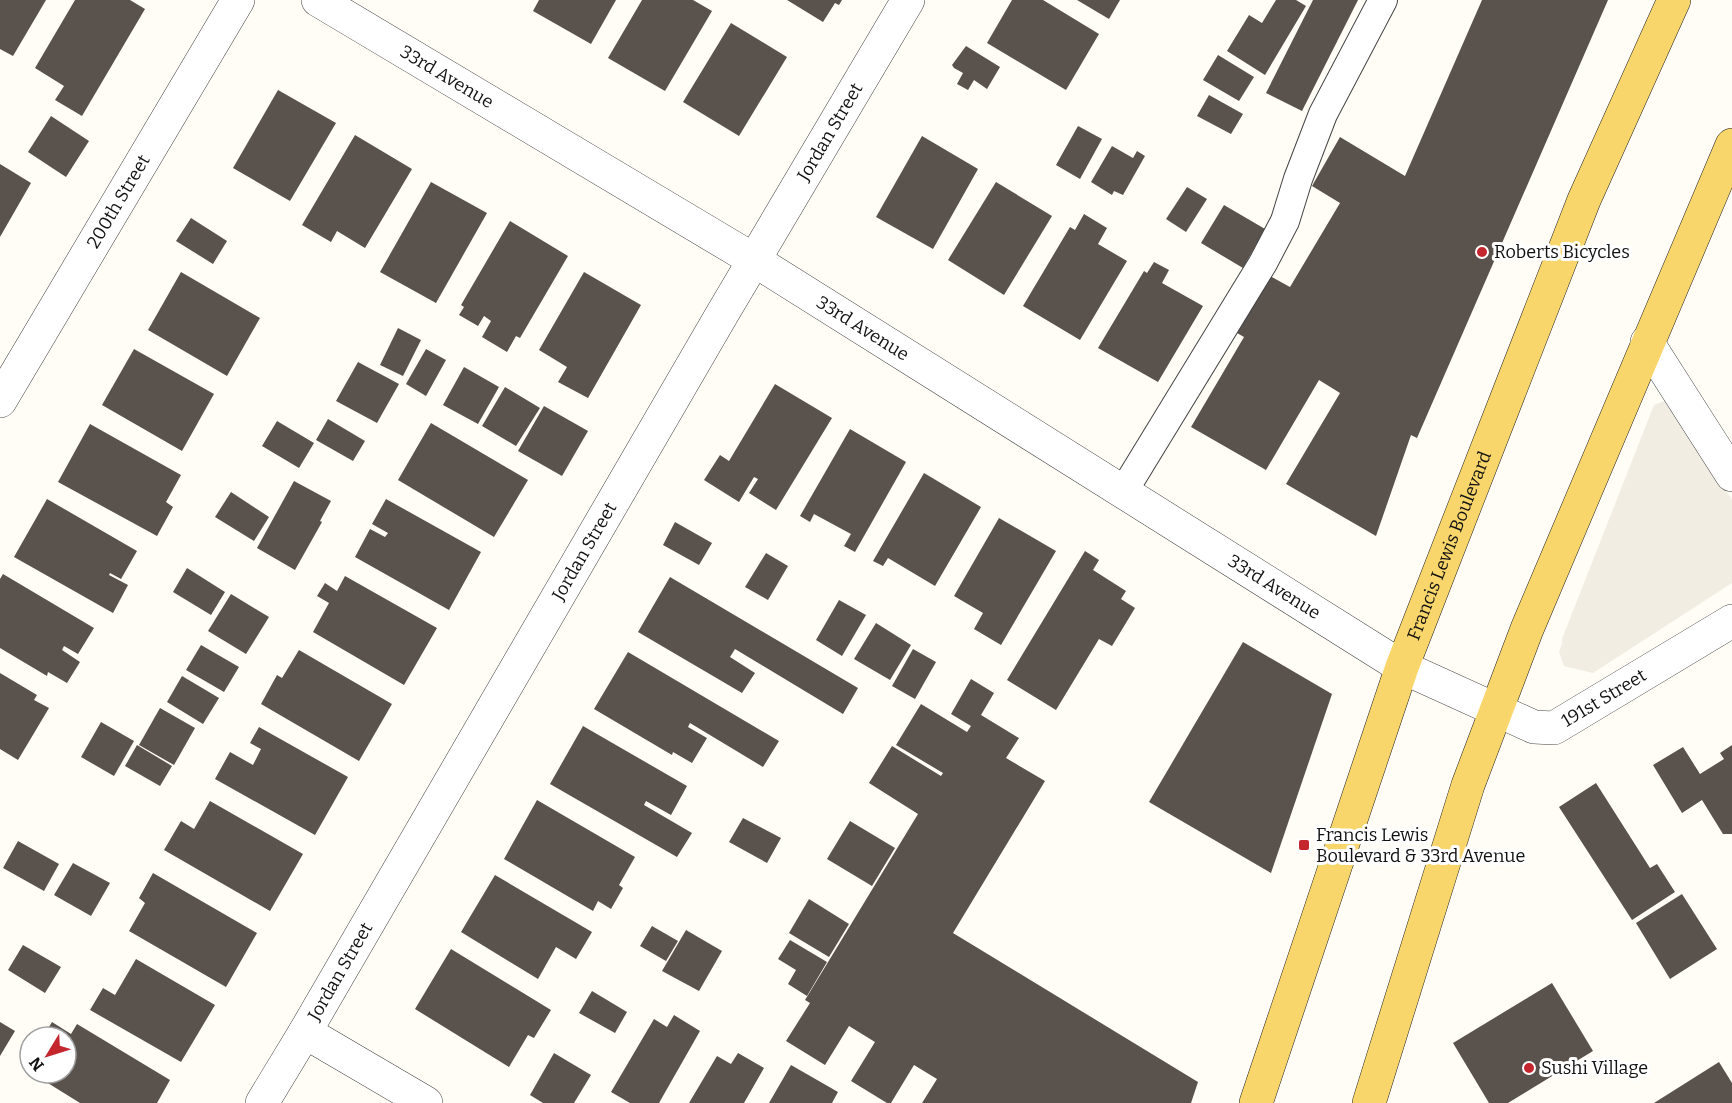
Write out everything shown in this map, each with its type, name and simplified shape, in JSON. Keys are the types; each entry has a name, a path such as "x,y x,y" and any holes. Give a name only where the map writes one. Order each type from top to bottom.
{"main road":[{"name":"Francis Lewis Boulevard","path":"1256,1103 1402,667 1584,200 1674,0"},
{"path":"1369,1103 1468,785 1496,710 1527,629 1732,145"}],"street":[{"name":"200th Street","path":"0,401 238,0"},
{"name":"33rd Avenue","path":"318,0 754,260 1402,667"},
{"name":"Jordan Street","path":"262,1103 908,0"},
{"path":"1647,342 1732,475"},
{"name":"191st Street","path":"1402,667 1534,727 1554,728 1732,621"},
{"path":"305,1032 426,1103"}],"lane":[{"path":"1123,492 1274,242 1285,221 1298,179 1323,114 1383,0"}],"shaded area":[{"path":"1667,400 1732,500 1732,583 1593,673 1564,666 1559,652 1562,639 1654,405"}],"building":[{"path":"0,0 46,0 13,56 0,49"},
{"path":"75,0 130,0 145,9 82,116 55,100 64,86 35,68"},
{"path":"539,0 616,0 591,44 533,11"},
{"path":"642,0 693,0 712,11 665,91 608,58"},
{"path":"787,0 842,0 839,5 835,3 823,22"},
{"path":"1012,0 1043,0 1099,34 1066,90 987,43"},
{"path":"1077,0 1120,0 1109,19"},
{"path":"1276,0 1296,0 1306,6 1265,75 1227,51 1249,15 1262,23"},
{"path":"1313,0 1358,0 1302,111 1266,93"},
{"path":"1482,0 1608,0 1417,438 1411,435 1376,536 1286,484 1340,393 1319,380 1266,470 1191,427 1244,337 1237,333 1270,276 1290,287 1340,203 1312,186 1340,137 1405,176"},
{"path":"731,23 787,57 739,136 683,102"},
{"path":"966,46 1000,67 987,89 974,80 968,90 957,84 963,73 952,65"},
{"path":"1218,55 1254,77 1239,101 1203,80"},
{"path":"278,90 336,123 290,201 233,168"},
{"path":"1209,95 1243,114 1231,134 1197,116"},
{"path":"51,116 89,141 66,177 28,152"},
{"path":"1078,126 1102,139 1080,179 1056,165"},
{"path":"355,135 412,169 365,248 337,231 331,242 302,225"},
{"path":"922,136 978,169 933,249 876,217"},
{"path":"1112,146 1133,158 1137,151 1145,156 1123,195 1114,191 1112,195 1091,182"},
{"path":"0,164 31,183 0,237"},
{"path":"431,182 487,213 436,303 380,272"},
{"path":"996,182 1052,216 1004,295 948,260"},
{"path":"1187,187 1207,199 1186,232 1166,219"},
{"path":"1224,205 1265,229 1243,268 1201,243"},
{"path":"1084,214 1107,228 1098,244 1127,261 1080,340 1023,306 1070,227 1075,230"},
{"path":"191,218 227,241 213,264 176,241"},
{"path":"510,221 568,256 520,338 516,336 507,352 482,337 491,321 484,316 478,326 459,315 464,307 461,305"},
{"path":"1154,262 1169,270 1162,283 1203,306 1158,382 1098,348 1144,271 1147,273"},
{"path":"181,272 260,318 227,376 148,330"},
{"path":"584,272 641,305 588,398 558,382 567,367 539,350"},
{"path":"398,328 421,340 403,376 380,365"},
{"path":"134,349 214,394 182,451 102,405"},
{"path":"426,349 446,360 426,396 406,384"},
{"path":"358,362 399,384 377,423 336,401"},
{"path":"464,367 499,387 478,424 443,405"},
{"path":"775,384 832,418 776,510 749,493 758,479 754,477 739,502 704,480 720,455 729,461"},
{"path":"505,387 540,408 516,446 482,426"},
{"path":"544,406 588,431 562,476 518,451"},
{"path":"328,419 365,441 353,461 316,440"},
{"path":"277,421 314,443 299,468 262,446"},
{"path":"431,423 528,480 494,537 398,480"},
{"path":"90,424 181,475 166,502 173,507 157,536 58,482"},
{"path":"850,429 906,462 855,552 844,546 851,534 814,514 810,522 800,516"},
{"path":"924,473 981,507 935,586 888,558 883,566 873,561"},
{"path":"294,481 331,501 295,570 257,548"},
{"path":"231,492 269,517 254,541 215,517"},
{"path":"47,499 137,551 121,579 110,573 109,575 128,585 113,613 14,557"},
{"path":"386,499 481,552 449,610 355,557 370,529 385,537 388,533 372,524"},
{"path":"999,518 1056,551 1001,645 974,629 983,613 954,596"},
{"path":"675,522 712,543 699,565 663,545"},
{"path":"1085,551 1099,560 1093,570 1126,591 1121,599 1135,608 1112,646 1099,639 1056,710 1007,680"},
{"path":"766,553 788,566 768,600 745,587"},
{"path":"187,568 225,592 211,615 173,592"},
{"path":"3,574 94,628 78,654 64,646 62,650 80,662 67,683 48,672 47,676 0,648 0,579"},
{"path":"345,576 437,628 404,685 313,632 329,603 317,596 325,583 337,591"},
{"path":"670,577 858,688 843,714 735,649 730,657 755,673 742,693 638,632"},
{"path":"231,594 269,617 246,654 208,631"},
{"path":"839,600 866,615 842,656 816,640"},
{"path":"876,623 911,645 890,680 854,659"},
{"path":"1243,642 1332,694 1271,873 1149,802"},
{"path":"201,645 239,667 224,692 186,670"},
{"path":"913,649 936,662 915,699 892,686"},
{"path":"299,650 392,704 359,761 261,704 277,675 282,678"},
{"path":"628,652 779,741 763,767 690,723 688,727 707,738 692,763 673,752 672,755 594,709"},
{"path":"0,673 37,695 34,700 49,708 18,760 0,749"},
{"path":"182,676 219,698 203,724 167,702"},
{"path":"971,679 994,693 981,715 1019,738 1006,758 1045,781 953,933 1198,1082 1191,1103 922,1103 937,1079 914,1065 891,1103 887,1103 851,1081 875,1042 849,1026 825,1065 786,1041 810,1003 805,1000 918,814 869,783 892,746 941,776 943,773 896,745 921,704 967,732 971,726 951,714"},
{"path":"160,708 195,728 174,765 139,745"},
{"path":"101,722 134,741 114,776 81,757"},
{"path":"583,726 687,786 671,815 646,801 644,805 692,833 677,857 550,784"},
{"path":"259,727 348,777 315,835 215,779 230,752 253,765 261,749 250,743"},
{"path":"137,745 172,766 160,786 125,766"},
{"path":"1732,745 1732,834 1723,834 1702,800 1682,813 1653,765 1683,747 1700,774 1724,759 1720,753"},
{"path":"1596,783 1650,868 1657,864 1675,892 1632,920 1559,807"},
{"path":"537,800 635,857 619,885 623,888 611,909 598,901 593,911 504,859"},
{"path":"210,801 303,854 270,911 164,850 181,821 194,829"},
{"path":"743,818 781,838 767,863 729,842"},
{"path":"850,821 895,848 872,886 827,859"},
{"path":"18,841 59,864 44,891 3,868"},
{"path":"73,863 110,883 91,916 54,895"},
{"path":"153,873 257,933 226,987 129,931 145,903 139,898"},
{"path":"495,875 592,932 576,959 556,947 538,979 461,932"},
{"path":"1682,894 1717,949 1670,979 1636,923"},
{"path":"809,899 849,924 829,957 789,933"},
{"path":"652,926 678,941 666,961 640,946"},
{"path":"686,930 722,951 699,991 662,971"},
{"path":"790,940 827,962 807,996 788,984 796,970 778,959"},
{"path":"23,945 61,967 45,993 8,970"},
{"path":"451,949 551,1010 534,1038 528,1035 509,1067 415,1009"},
{"path":"136,959 215,1005 181,1062 90,1010 103,988 115,995"},
{"path":"1552,983 1593,1051 1508,1103 1489,1103 1453,1043"},
{"path":"592,991 627,1012 615,1033 579,1013"},
{"path":"674,1015 700,1031 659,1103 630,1103 611,1092 654,1019 667,1027"},
{"path":"0,1022 15,1031 0,1056"},
{"path":"77,1024 170,1080 157,1103 80,1103 51,1085 78,1085"},
{"path":"554,1053 591,1075 574,1103 543,1103 530,1095"},
{"path":"738,1053 764,1068 744,1103 689,1103 717,1056 731,1064"},
{"path":"1719,1062 1732,1083 1732,1103 1654,1103"},
{"path":"791,1065 838,1092 832,1103 769,1103"}],"place":[{"name":"Roberts Bicycles","path":"1482,252"},
{"name":"Francis Lewis Boulevard & 33rd Avenue","path":"1304,845"},
{"name":"Sushi Village","path":"1529,1068"}]}
